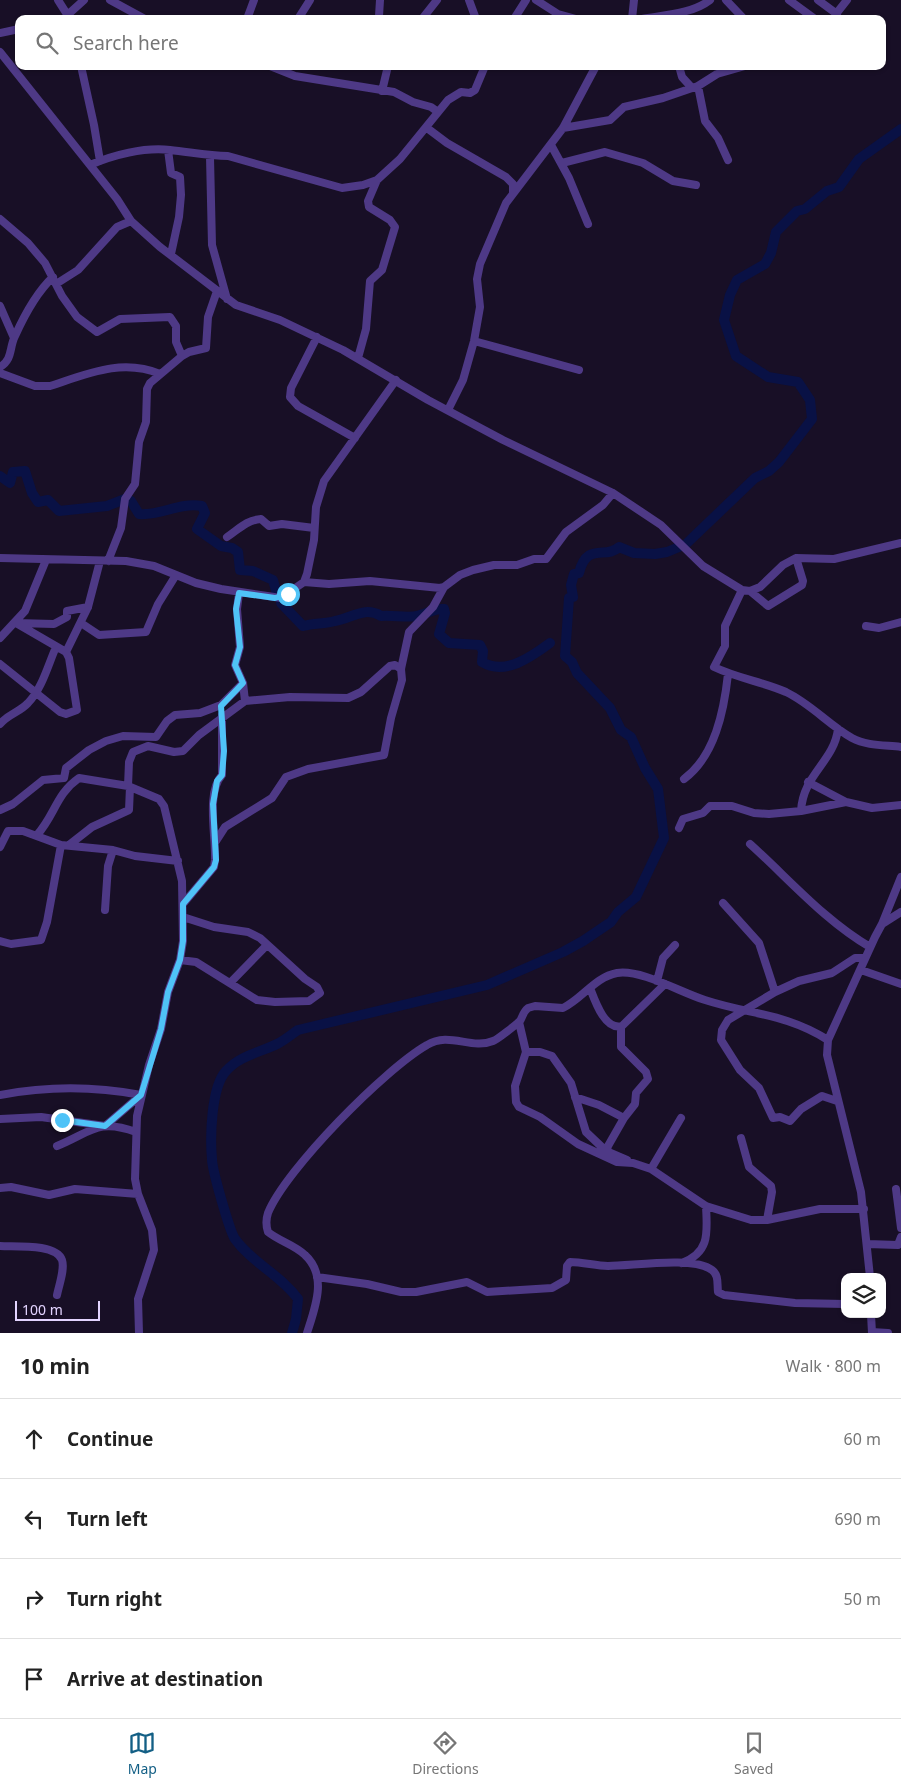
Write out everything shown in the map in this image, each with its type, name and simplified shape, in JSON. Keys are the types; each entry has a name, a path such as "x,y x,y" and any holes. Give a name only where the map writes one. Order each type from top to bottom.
{"street":[{"path":"58,0 66,15"},
{"path":"70,15 84,0"},
{"path":"110,0 138,15"},
{"path":"248,15 254,0"},
{"path":"301,15 310,0"},
{"path":"379,15 380,0"},
{"path":"425,15 437,0"},
{"path":"469,0 475,15"},
{"path":"517,15 526,0"},
{"path":"536,0 562,15"},
{"path":"632,15 634,0"},
{"path":"666,15 710,0"},
{"path":"726,0 740,15"},
{"path":"789,0 809,15"},
{"path":"818,0 834,15"},
{"path":"836,15 847,0"},
{"path":"0,33 15,30"},
{"path":"0,52 90,165 131,221 227,299 246,310 280,320 358,358 503,440 613,493 661,525 703,566 768,606 802,585 803,582 796,558"},
{"path":"81,70 94,125 100,161"},
{"path":"284,70 317,80 363,85 382,91 402,94 413,102 431,106 438,112"},
{"path":"382,91 387,70"},
{"path":"90,165 146,151 168,150 210,157 228,156 250,161 297,177 342,188 363,186 377,180 400,159 454,95 461,92 470,93 475,90 483,70"},
{"path":"448,410 463,380 474,341 480,307 477,279 480,264 513,192 552,145 594,70"},
{"path":"680,70 682,76 695,87 705,121 718,138 728,160"},
{"path":"563,128 610,120 624,107 664,98 695,87 717,74 731,70"},
{"path":"426,128 447,143 506,176 513,184 513,192"},
{"path":"552,145 562,163 588,224"},
{"path":"168,150 170,173 180,177 181,195 171,254"},
{"path":"562,163 605,152 643,163 673,181 696,185"},
{"path":"210,157 212,246 227,299"},
{"path":"358,358 366,329 370,281 382,270 395,227 390,220 369,207 368,200 377,180"},
{"path":"0,219 28,243 45,263 77,317 97,332 120,319 162,316 172,318 176,326 176,342 182,356"},
{"path":"0,367 6,363 12,352 14,338 37,294 55,281 78,270 117,227 131,221"},
{"path":"66,652 88,607 104,561 121,528 125,499 135,484 139,442 146,422 147,390 150,383 182,356 189,352 206,348 208,317 217,291"},
{"path":"0,306 14,338"},
{"path":"316,337 291,388 290,398 298,406 355,438"},
{"path":"474,341 579,370"},
{"path":"0,373 42,386 50,386 110,368 144,368 160,374"},
{"path":"304,582 316,507 324,481 396,380"},
{"path":"216,841 225,827 272,798 286,778 308,769 384,755 391,718 402,680 401,669 409,632 433,607 444,587 460,575 473,570 494,565 517,565 534,559 546,559 566,532 603,505 613,493"},
{"path":"227,537 242,525 261,519 269,526 282,524 314,528"},
{"path":"901,543 834,559 796,558 783,565 760,587 746,591 725,626 725,646 714,667 728,674 744,677 788,693 808,705 838,729 853,738 868,744 901,747"},
{"path":"0,558 104,561 154,566 196,583 239,593 281,598 304,582 329,584 370,581 444,587"},
{"path":"0,638 16,623 25,611 46,560"},
{"path":"81,623 99,635 146,632 158,604 176,575"},
{"path":"239,593 236,609 240,647 235,665 243,683 245,701"},
{"path":"16,623 54,624 66,617 67,611 70,609 88,607"},
{"path":"866,626 879,628 901,622"},
{"path":"0,664 60,712 66,714 77,710 69,658 66,652 16,623"},
{"path":"0,724 5,718 27,704 36,694 56,647"},
{"path":"0,941 11,944 41,940 65,845 92,827 129,810 129,762 132,752 155,746 174,752 183,751 199,735 245,701 290,697 344,699 361,692 390,666 395,665 401,669"},
{"path":"684,779 696,770 717,730 728,674"},
{"path":"0,810 13,804 43,780 64,778 66,768 89,750 106,741 124,736 156,737 167,721 175,715 200,713 221,706 243,683"},
{"path":"183,904 214,867 216,841 213,804 217,781 222,775 223,717 220,710 221,706"},
{"path":"801,811 802,799 808,782 833,747 838,729"},
{"path":"37,834 46,824 63,791 79,778 129,786 154,796 164,806 178,861 182,882 183,941 180,960 168,992 161,1029 141,1095 136,1132 135,1179 138,1194 152,1230 154,1250 138,1299 139,1333"},
{"path":"808,782 846,802 872,808 901,807"},
{"path":"678,828 683,819 703,813 710,806 732,806 760,814 801,811 846,802"},
{"path":"0,827 37,834 65,845 112,850 135,856 178,861"},
{"path":"0,847 4,836 12,830"},
{"path":"750,844 827,918 842,930 870,947"},
{"path":"105,910 108,866 112,850"},
{"path":"870,1273 864,1209 827,1055 828,1040 882,924 901,876"},
{"path":"723,903 759,943 775,992"},
{"path":"882,924 901,912"},
{"path":"180,960 196,962 252,998 264,1002 309,1001 318,996 320,992 317,987 305,979 260,938 248,932 214,927 183,917"},
{"path":"230,983 267,945"},
{"path":"656,981 664,958 675,945"},
{"path":"837,1101 820,1097 801,1109 790,1121 772,1116 759,1088 740,1070 720,1040 722,1030 728,1020 748,1011 775,992 799,981 832,973 855,958 865,958"},
{"path":"860,970 901,984"},
{"path":"307,1333 316,1303 318,1277 312,1262 305,1254 268,1232 266,1226 267,1215 290,1178 330,1131 360,1102 426,1045 446,1038 485,1044 496,1040 519,1022 528,1008 535,1006 563,1008 607,976 622,972 665,984 705,1000 797,1022 828,1040"},
{"path":"590,988 601,1012 614,1027 621,1027 665,984"},
{"path":"519,1022 526,1052 515,1086 515,1096 519,1107 540,1117 578,1144 606,1153"},
{"path":"606,1153 624,1118 635,1104 636,1093 648,1079 646,1072 621,1047 621,1027"},
{"path":"526,1052 550,1054 571,1083 586,1132 606,1153 617,1162 633,1163 651,1169 706,1206 751,1220 767,1220 820,1209 864,1209"},
{"path":"0,1095 31,1089 83,1088 141,1095"},
{"path":"0,1119 40,1117 105,1126 141,1095"},
{"path":"575,1097 599,1105 624,1118"},
{"path":"651,1169 681,1118"},
{"path":"57,1146 91,1129 105,1126 118,1125 136,1132"},
{"path":"741,1138 750,1167 771,1186 772,1192 767,1220"},
{"path":"0,1188 11,1188 49,1195 76,1189 138,1194"},
{"path":"896,1189 901,1228"},
{"path":"680,1264 699,1252 708,1235 706,1206"},
{"path":"867,1244 898,1245 901,1237"},
{"path":"0,1246 43,1248 59,1255 62,1266 58,1295"},
{"path":"699,1252 701,1266"},
{"path":"318,1277 367,1284 401,1292 416,1292 466,1282 487,1292 552,1288 563,1284 568,1276 567,1266 570,1262 606,1266 657,1262 701,1266 715,1272 718,1292 724,1295 786,1302 841,1304"},
{"path":"872,1318 872,1333 888,1333"}],"waterway":[{"path":"292,1333 296,1319 298,1299 235,1239 222,1200 211,1150 214,1100 221,1079 226,1071 238,1061 279,1043 298,1030 487,985 563,952 611,922 618,912 636,897 664,838 658,789 645,768 631,737 621,730 610,708 577,673 572,662 565,656 569,598 573,597 571,585 574,574 579,573 582,563 592,554 614,551 619,547 634,553 655,554 667,552 686,544 755,478 769,471 779,462 812,419 810,400 798,382 768,377 736,356 724,320 730,295 737,280 765,264 771,253 776,232 797,211 805,209 827,191 839,187 859,159 901,129"},
{"path":"0,476 10,483 13,472 25,471 32,493 38,502 48,500 59,511 107,506 125,499 131,501 139,514 155,513 186,506 202,506 205,513 197,529 221,546 232,548 238,552 240,570 253,571 273,580 277,594"},
{"path":"281,603 303,626 341,620 364,612 375,613 381,616 413,617 437,609 444,609 445,613 439,634 449,643 480,645 483,651 482,662 491,666 500,667 518,663 550,643"}],"route":[{"path":"62,1120 105,1126 141,1095 161,1029 168,992 180,960 183,941 183,904 190,898 214,867 216,860 213,804 217,781 222,775 224,751 223,717 220,710 221,706 243,683 235,665 240,647 236,609 239,593 275,598 281,598 288,594"}]}
